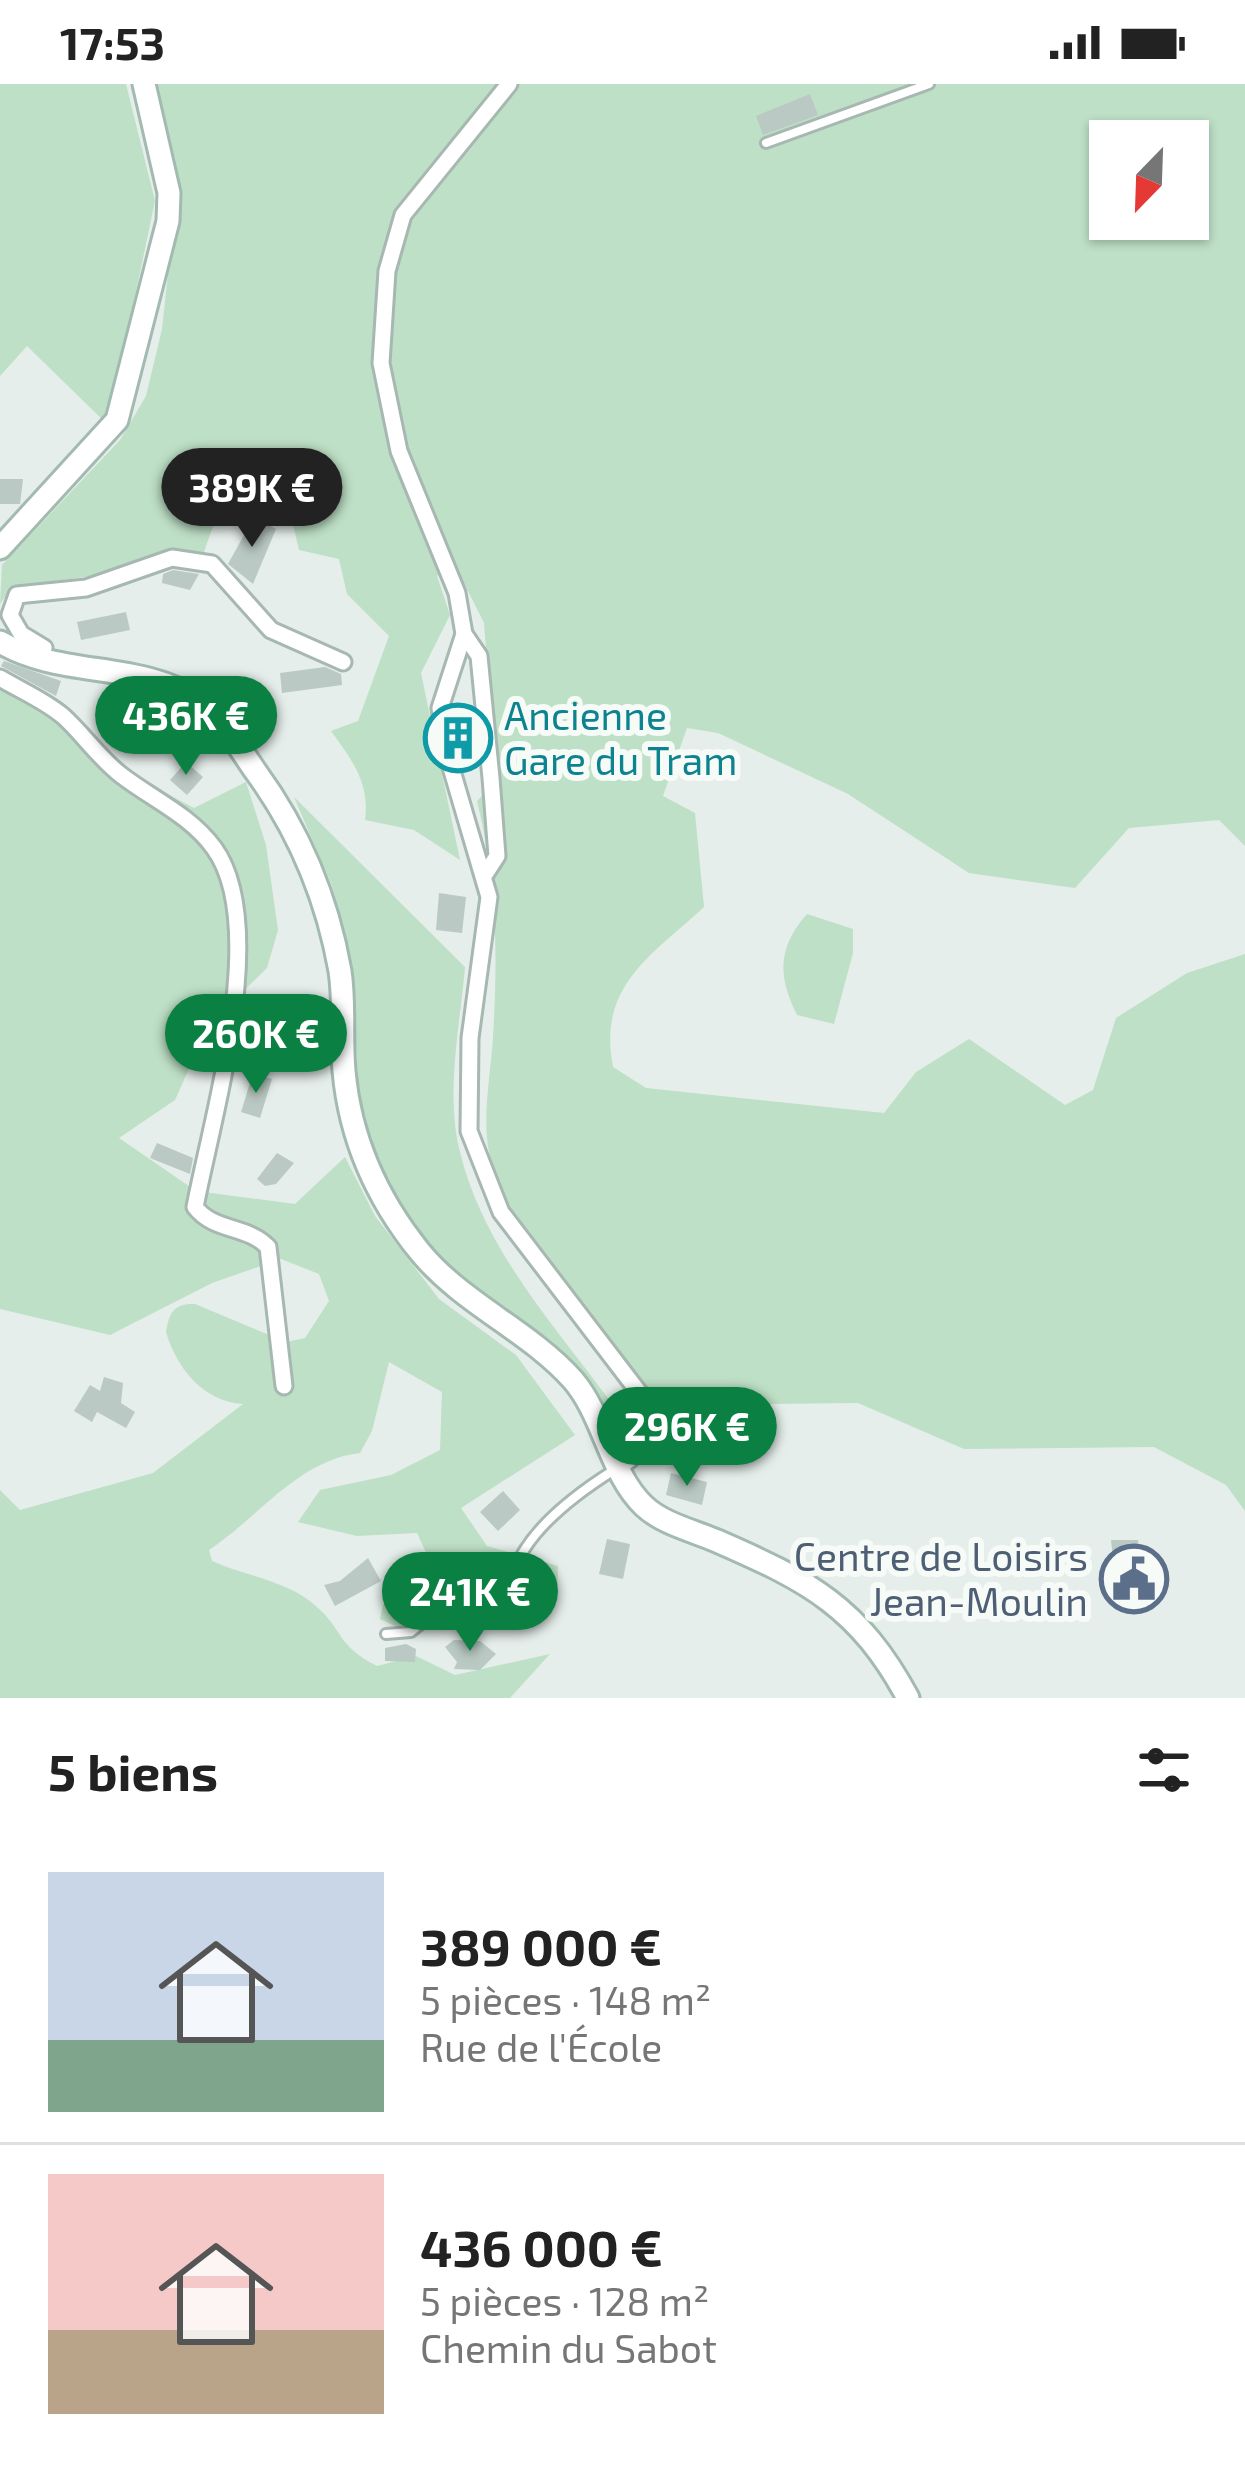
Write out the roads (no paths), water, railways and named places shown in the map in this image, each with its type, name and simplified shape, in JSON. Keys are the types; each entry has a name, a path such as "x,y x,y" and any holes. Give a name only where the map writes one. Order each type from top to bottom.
{"main road":[{"path":"0,548 117,420 168,221 169,194 144,84"},
{"path":"0,642 41,658 154,683 194,698 265,783 299,840 328,923 341,982 348,1102 378,1190 440,1273 574,1381 635,1495 654,1513 788,1572 832,1598 882,1653 908,1698"}],"street":[{"path":"486,874 497,856 478,656 464,634 457,593 414,494 393,427 381,363 382,308 403,215 509,84"},
{"path":"41,658 44,648 21,634 10,615 17,595 86,588 172,558 212,564 272,630 343,662"},
{"path":"464,634 443,695 441,727 486,874 486,933 470,1038 469,1131 501,1212 644,1399 649,1422 642,1448 620,1466"},
{"path":"0,678 61,713 121,775 170,807 215,850 230,880 240,931 234,992 217,1114 195,1207 204,1219 259,1237 268,1247 284,1386"}],"lane":[{"path":"766,143 929,84"},
{"path":"386,1634 411,1632 451,1599 516,1563 560,1509 620,1466"},
{"path":"512,1578 516,1563"}],"place":[{"name":"Ancienne Gare du Tram","path":"458,738"},
{"name":"Centre de Loisirs Jean-Moulin","path":"1134,1579"}]}
